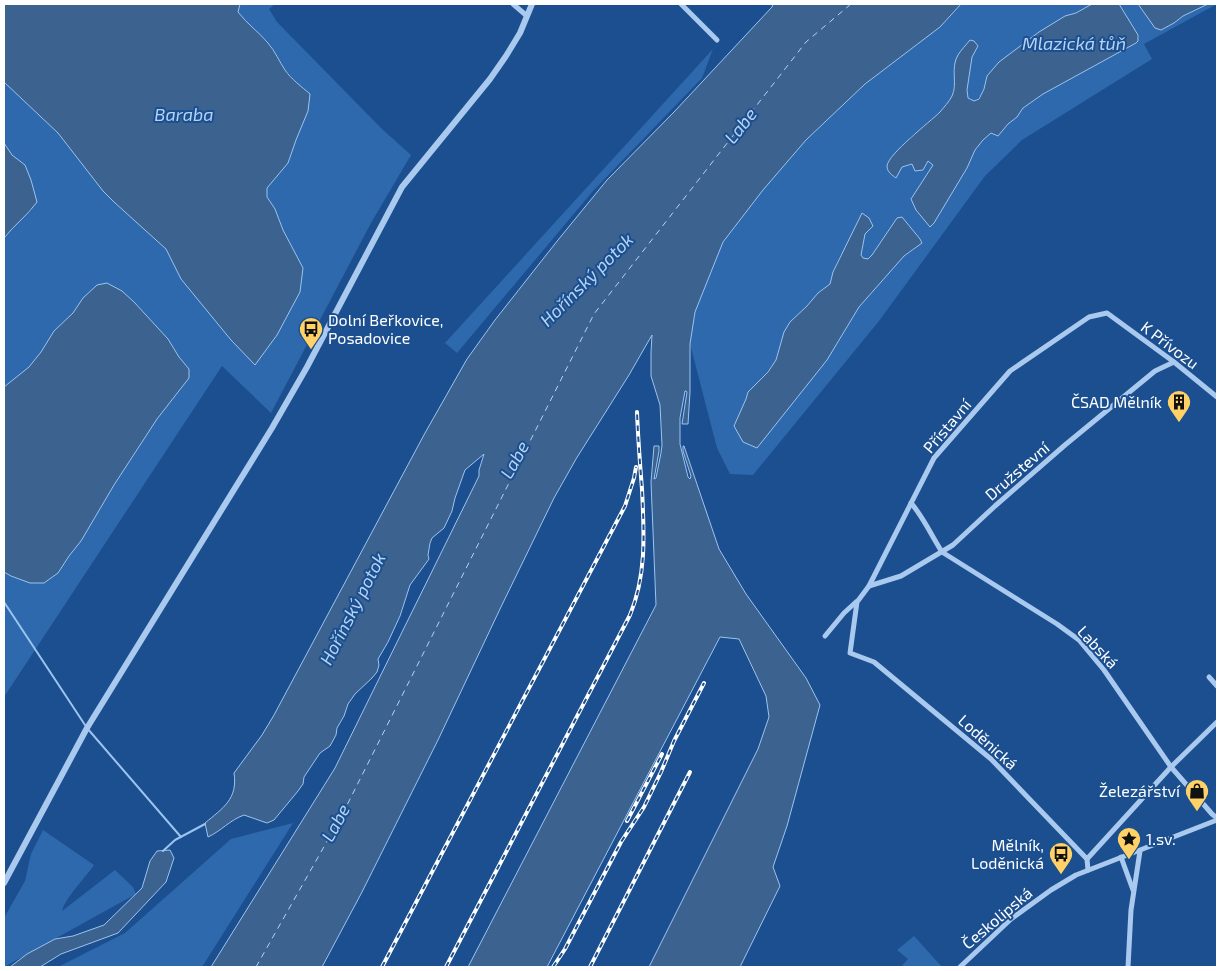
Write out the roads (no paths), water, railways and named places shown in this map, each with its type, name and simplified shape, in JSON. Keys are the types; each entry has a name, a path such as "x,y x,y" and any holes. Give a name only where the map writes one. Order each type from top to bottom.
{"street":[{"path":"513,4 527,16"},
{"path":"4,883 86,728 272,428 307,367 402,188 490,79 520,32 532,4"},
{"path":"682,4 717,40"},
{"name":"K Přívozu","path":"1107,313 1174,362 1217,397"},
{"name":"Přístavní","path":"825,636 844,612 857,602 869,586 934,458 1010,371 1089,317 1107,313"},
{"name":"Družstevní","path":"869,586 901,576 953,545 1058,451 1155,371 1174,362"},
{"name":"Labská","path":"911,503 920,513 942,552 1057,624 1079,640 1104,670 1171,766 1217,819"},
{"name":"Přístavní","path":"850,653 857,602"},
{"name":"Loděnická","path":"850,653 874,662 991,759 1087,859"},
{"path":"1209,677 1217,686"},
{"path":"1088,870 1087,859 1171,766 1217,722"},
{"name":"Českolipská","path":"960,967 1011,919 1051,890 1076,875 1217,819"},
{"path":"1128,967 1131,910 1140,851"},
{"path":"1121,857 1134,891"}],"water":[{"name":"Baraba","path":"4,4 240,4 238,12 270,46 287,73 310,94 308,111 288,163 267,188 267,197 275,209 283,230 303,268 300,292 277,335 255,365 231,340 181,279 166,249 103,191 58,133 4,82"},
{"name":"Labe","path":"773,4 961,4 940,27 865,84 806,140 763,190 723,242 695,312 690,344 688,424 682,424 686,391 680,418 680,444 688,477 690,479 691,476 683,446 719,549 746,594 806,678 820,705 787,826 773,867 780,886 740,967 649,967 758,749 769,717 766,696 739,639 720,637 547,967 468,967 656,605 651,482 654,446 659,446 659,451 654,479 656,478 662,445 660,405 651,376 652,335 554,498 438,740 322,967 211,967 335,768 479,476 484,454 465,470 452,511 444,528 432,538 428,555 429,559 410,585 400,616 378,659 377,672 355,694 348,704 330,746 320,753 304,777 303,784 298,791 274,820 267,823 244,815 208,837 205,823 228,802 234,790 234,773 274,715 425,433 467,359 495,320 607,180 674,112"},
{"name":"Mlazická tůň","path":"1092,4 1119,4 1138,35 1138,41 1043,94 1023,108 1017,117 998,136 991,133 983,140 975,150 967,168 930,227 916,210 911,199 933,165 928,161 923,170 915,171 912,164 902,167 896,178 889,172 887,166 894,154 940,112 951,98 954,91 955,65 959,53 970,40 974,41 978,46 972,57 967,90 968,98 974,101 979,99 987,76 999,62 1039,32 1065,16 1076,13"},
{"name":"Mlazická tůň","path":"1138,4 1208,4 1183,16 1161,30 1155,28"},
{"path":"4,143 12,155 25,165 37,202 4,238"},
{"path":"862,213 869,218 873,226 865,234 861,255 863,258 868,259 872,255 897,218 902,217 922,243 904,256 859,307 827,360 757,448 743,442 734,426 748,392 768,372 776,360 784,332 790,322 818,293 830,284 833,272"},
{"path":"107,283 122,291 134,302 168,339 189,369 189,378 157,419 114,485 81,541 58,573 44,583 30,583 4,572 4,387 29,367 54,331 73,313 83,298 97,285"},
{"path":"170,850 174,858 166,882 118,933 61,954 40,967 10,967 27,954 55,939 73,936 104,925 142,888 150,861 157,851"}],"waterway":[{"path":"4,602 87,728 181,837"},
{"name":"Hořínský potok","path":"163,851 175,840 205,824"}],"railway":[{"path":"446,967 630,615 642,568 644,537 637,412"},
{"path":"382,967 625,506 636,467"},
{"path":"553,967 565,949 621,842 644,807 674,741 704,683"},
{"path":"627,821 662,754"},
{"path":"590,967 690,772"}],"place":[{"name":"Dolní Beřkovice, Posadovice","path":"311,350"},
{"name":"ČSAD Mělník","path":"1179,423"},
{"name":"Železářství","path":"1197,812"},
{"name":"1.sv.","path":"1129,860"},
{"name":"Mělník, Loděnická","path":"1061,875"}]}
